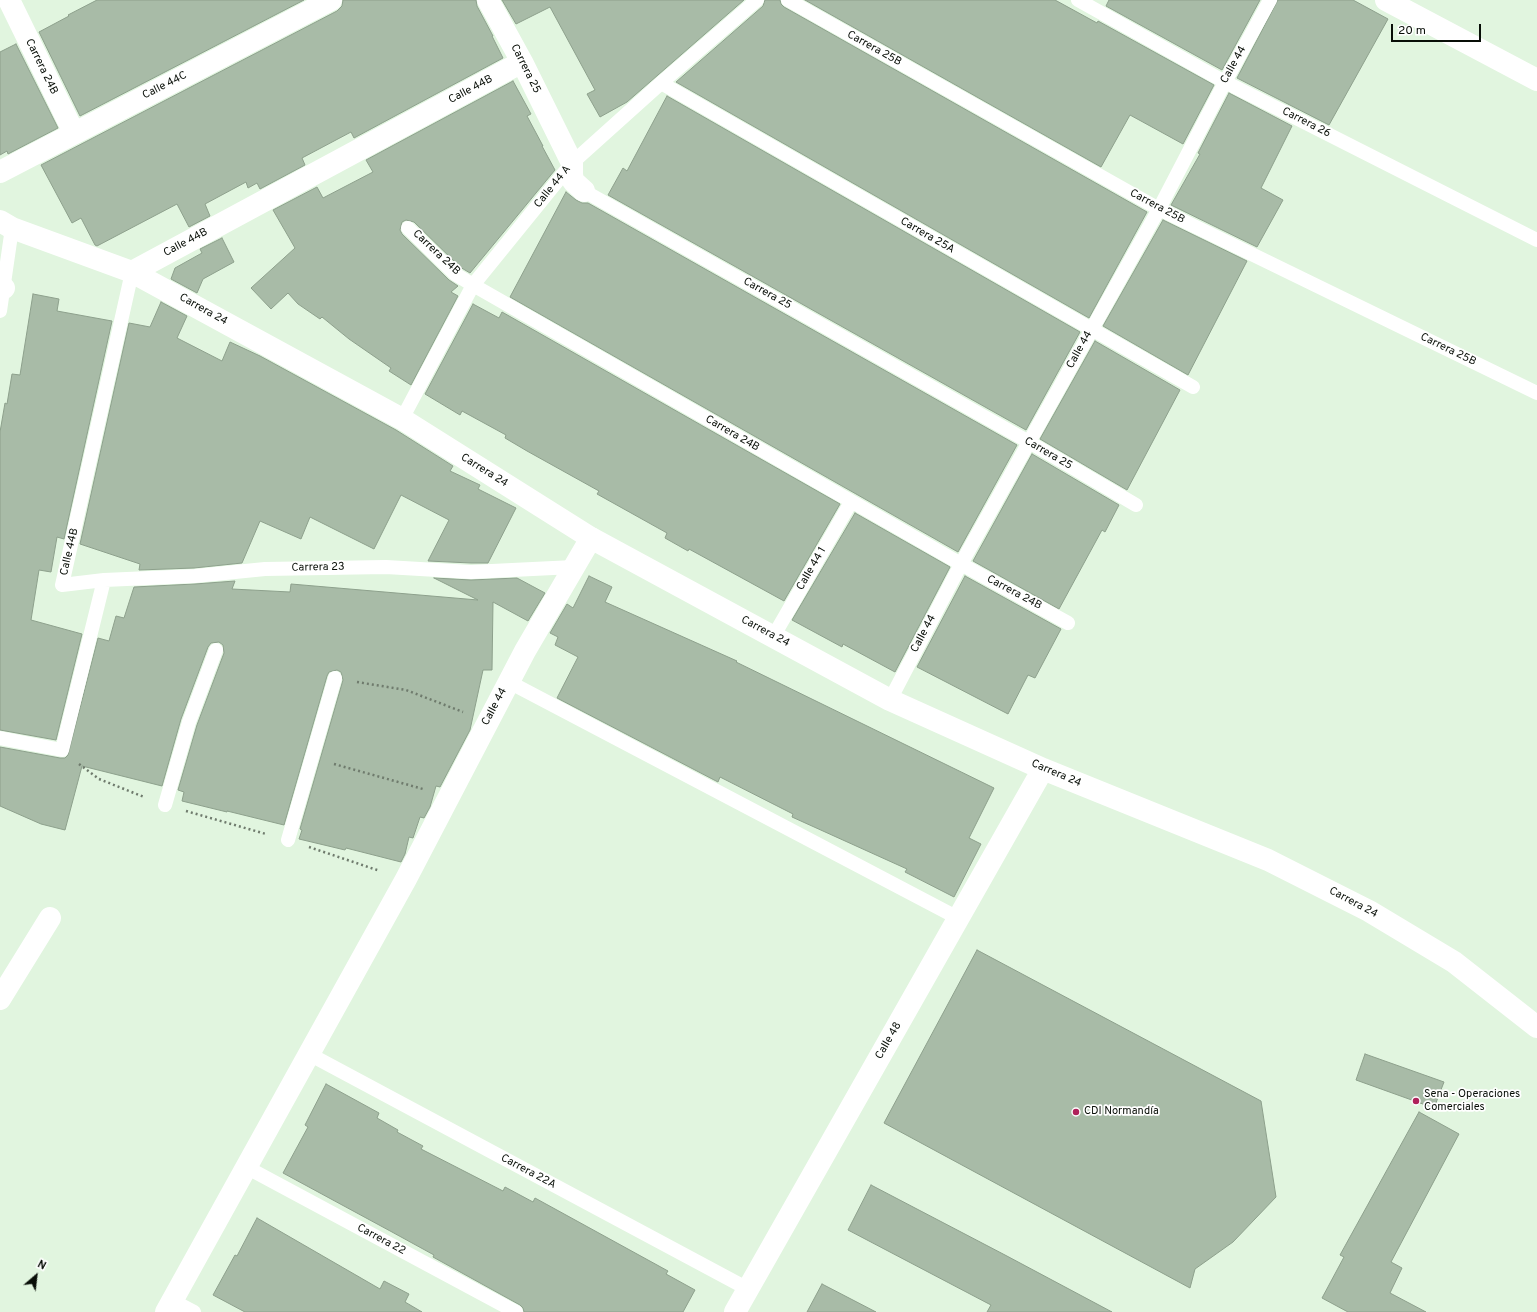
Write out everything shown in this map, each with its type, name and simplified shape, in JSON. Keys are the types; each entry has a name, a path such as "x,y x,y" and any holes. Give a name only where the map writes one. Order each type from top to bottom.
{"street":[{"name":"Calle 44C","path":"0,172 331,0"},
{"name":"Carrera 25","path":"488,0 522,62 572,163 573,181 584,190"},
{"path":"1386,0 1537,80"},
{"name":"Carrera 24B","path":"12,5 74,133"},
{"name":"Calle 44B","path":"132,272 522,62"},
{"name":"Carrera 24","path":"6,225 132,272 402,419 591,538 890,700 1043,769 1268,860 1369,911 1454,962 1537,1027"},
{"name":"Calle 44","path":"170,1306 406,879 525,651 591,538"},
{"name":"Calle 48","path":"735,1312 1043,769"},
{"path":"0,999 50,918"}],"lane":[{"name":"Calle 44 A","path":"402,419 473,285 572,163 757,0"},
{"name":"Carrera 25B","path":"788,0 1159,209 1537,393"},
{"name":"Carrera 26","path":"1078,0 1225,82 1537,240"},
{"name":"Calle 44","path":"890,700 961,564 1159,209 1225,82 1270,0"},
{"name":"Carrera 25A","path":"661,83 1193,387"},
{"name":"Carrera 25","path":"584,190 1029,442 1136,505"},
{"path":"0,311 6,225"},
{"name":"Carrera 24B","path":"408,228 455,274 473,285 850,502 1068,622"},
{"name":"Calle 44B","path":"62,585 132,272"},
{"name":"Calle 44 1","path":"773,636 850,502"},
{"name":"Carrera 23","path":"62,585 104,580 195,576 265,569 386,567 471,572 574,567"},
{"path":"0,738 62,750 104,580"},
{"path":"165,805 189,722 216,650"},
{"path":"288,840 335,678"},
{"path":"509,682 958,918"},
{"name":"Carrera 22A","path":"309,1054 748,1289"},
{"name":"Carrera 22","path":"246,1167 516,1312"},
{"path":"170,1306 194,1312"}],"path":[{"path":"335,678 406,690 488,722"},
{"path":"62,750 99,780 165,805 288,840 406,879"},
{"path":"312,758 448,797"}],"building":[{"path":"97,0 304,0 80,116 39,32"},
{"path":"343,0 476,0 477,6 503,58 354,138 351,132 302,158 305,165 260,189 257,183 248,188 246,182 205,204 210,216 189,227 177,204 97,246 95,245 81,218 72,223 41,165 337,11 342,6"},
{"path":"502,0 744,0 627,102 600,117 587,94 595,90 550,7 516,24"},
{"path":"765,0 780,0 784,7 1147,212 1089,318 676,82 763,6"},
{"path":"805,0 1055,0 1097,23 1098,21 1214,85 1183,144 1130,115 1101,167"},
{"path":"1109,0 1260,0 1222,70 1106,6"},
{"path":"1278,0 1353,0 1388,19 1329,125 1237,78"},
{"path":"16,44 58,128 8,154 7,151 0,155 0,52"},
{"path":"513,81 531,114 527,116 555,170 470,273 460,267 414,222 406,220 402,222 400,230 402,234 449,280 458,286 451,292 458,296 411,385 389,371 391,368 349,339 322,317 320,319 298,304 288,293 271,309 251,288 295,248 273,210 317,187 323,198 373,172 366,160"},
{"path":"1229,93 1292,126 1261,188 1283,200 1257,247 1171,205 1200,154 1198,153"},
{"path":"667,96 1080,332 1026,430 608,195 623,168 627,171"},
{"path":"566,192 576,200 582,203 588,203 1017,445 958,552 510,297"},
{"path":"1163,220 1247,261 1188,375 1103,326"},
{"path":"222,238 234,262 203,279 197,293 171,279 175,268 202,253 200,249"},
{"path":"33,294 59,299 57,311 112,321 64,539 57,537 51,572 39,570 31,620 82,634 56,740 0,730 0,432 12,374 20,375"},
{"path":"161,302 187,316 177,338 222,361 230,342 260,356 396,430 453,466 450,471 480,485 478,489 516,508 488,563 428,561 449,520 401,495 374,549 310,517 301,539 260,521 242,563 194,568 139,570 140,564 80,544 129,323 150,327"},
{"path":"473,304 499,318 502,312 840,504 784,601 689,549 688,551 665,538 667,533 597,494 599,491 505,438 506,435 462,411 460,415 425,394"},
{"path":"1095,341 1180,390 1127,490 1040,439"},
{"path":"1032,454 1119,505 1105,532 1102,530 1059,609 973,561"},
{"path":"855,513 950,567 895,672 843,644 842,647 792,620"},
{"path":"589,576 612,587 605,602 737,661 736,662 994,788 969,838 981,844 954,897 905,872 907,869 792,817 793,814 720,777 718,782 557,698 578,657 555,645 558,637 550,633 567,604 573,608"},
{"path":"965,576 1061,629 1035,678 1028,675 1008,714 917,667"},
{"path":"434,578 471,580 517,578 545,593 528,621 493,602 492,670 483,670 470,730 440,787 436,786 430,807 424,818 420,817 413,838 409,837 405,854 401,862 346,848 345,850 299,839 302,830 300,829 343,680 341,672 337,670 329,672 327,676 284,825 182,801 184,792 178,790 197,725 224,653 223,645 219,642 211,643 208,647 181,719 162,786 82,766 65,830 41,824 0,806 0,747 60,758 65,758 68,755 98,638 109,641 116,616 124,618 134,587 235,581 232,589 290,592 291,584 478,600"},
{"name":"CDI Normandía","path":"977,950 1261,1101 1276,1197 1233,1242 1195,1269 1190,1288 884,1123"},
{"path":"1365,1054 1444,1082 1434,1108 1356,1080"},
{"path":"326,1084 379,1113 377,1118 398,1130 397,1132 423,1146 421,1149 503,1191 505,1187 533,1202 535,1198 668,1271 666,1274 695,1290 683,1312 524,1312 520,1305 433,1257 434,1255 283,1173 308,1127 305,1125"},
{"path":"1419,1112 1459,1134 1391,1262 1402,1268 1390,1293 1426,1312 1348,1312 1322,1298 1344,1257 1340,1255"},
{"path":"871,1185 1112,1312 987,1312 991,1305 848,1230"},
{"path":"257,1218 380,1289 384,1281 409,1294 405,1302 422,1312 245,1312 213,1295 235,1255 237,1256"},
{"path":"822,1284 876,1312 807,1312"}],"place":[{"name":"Sena - Operaciones Comerciales","path":"1416,1101"},
{"name":"CDI Normandía","path":"1076,1112"}]}
